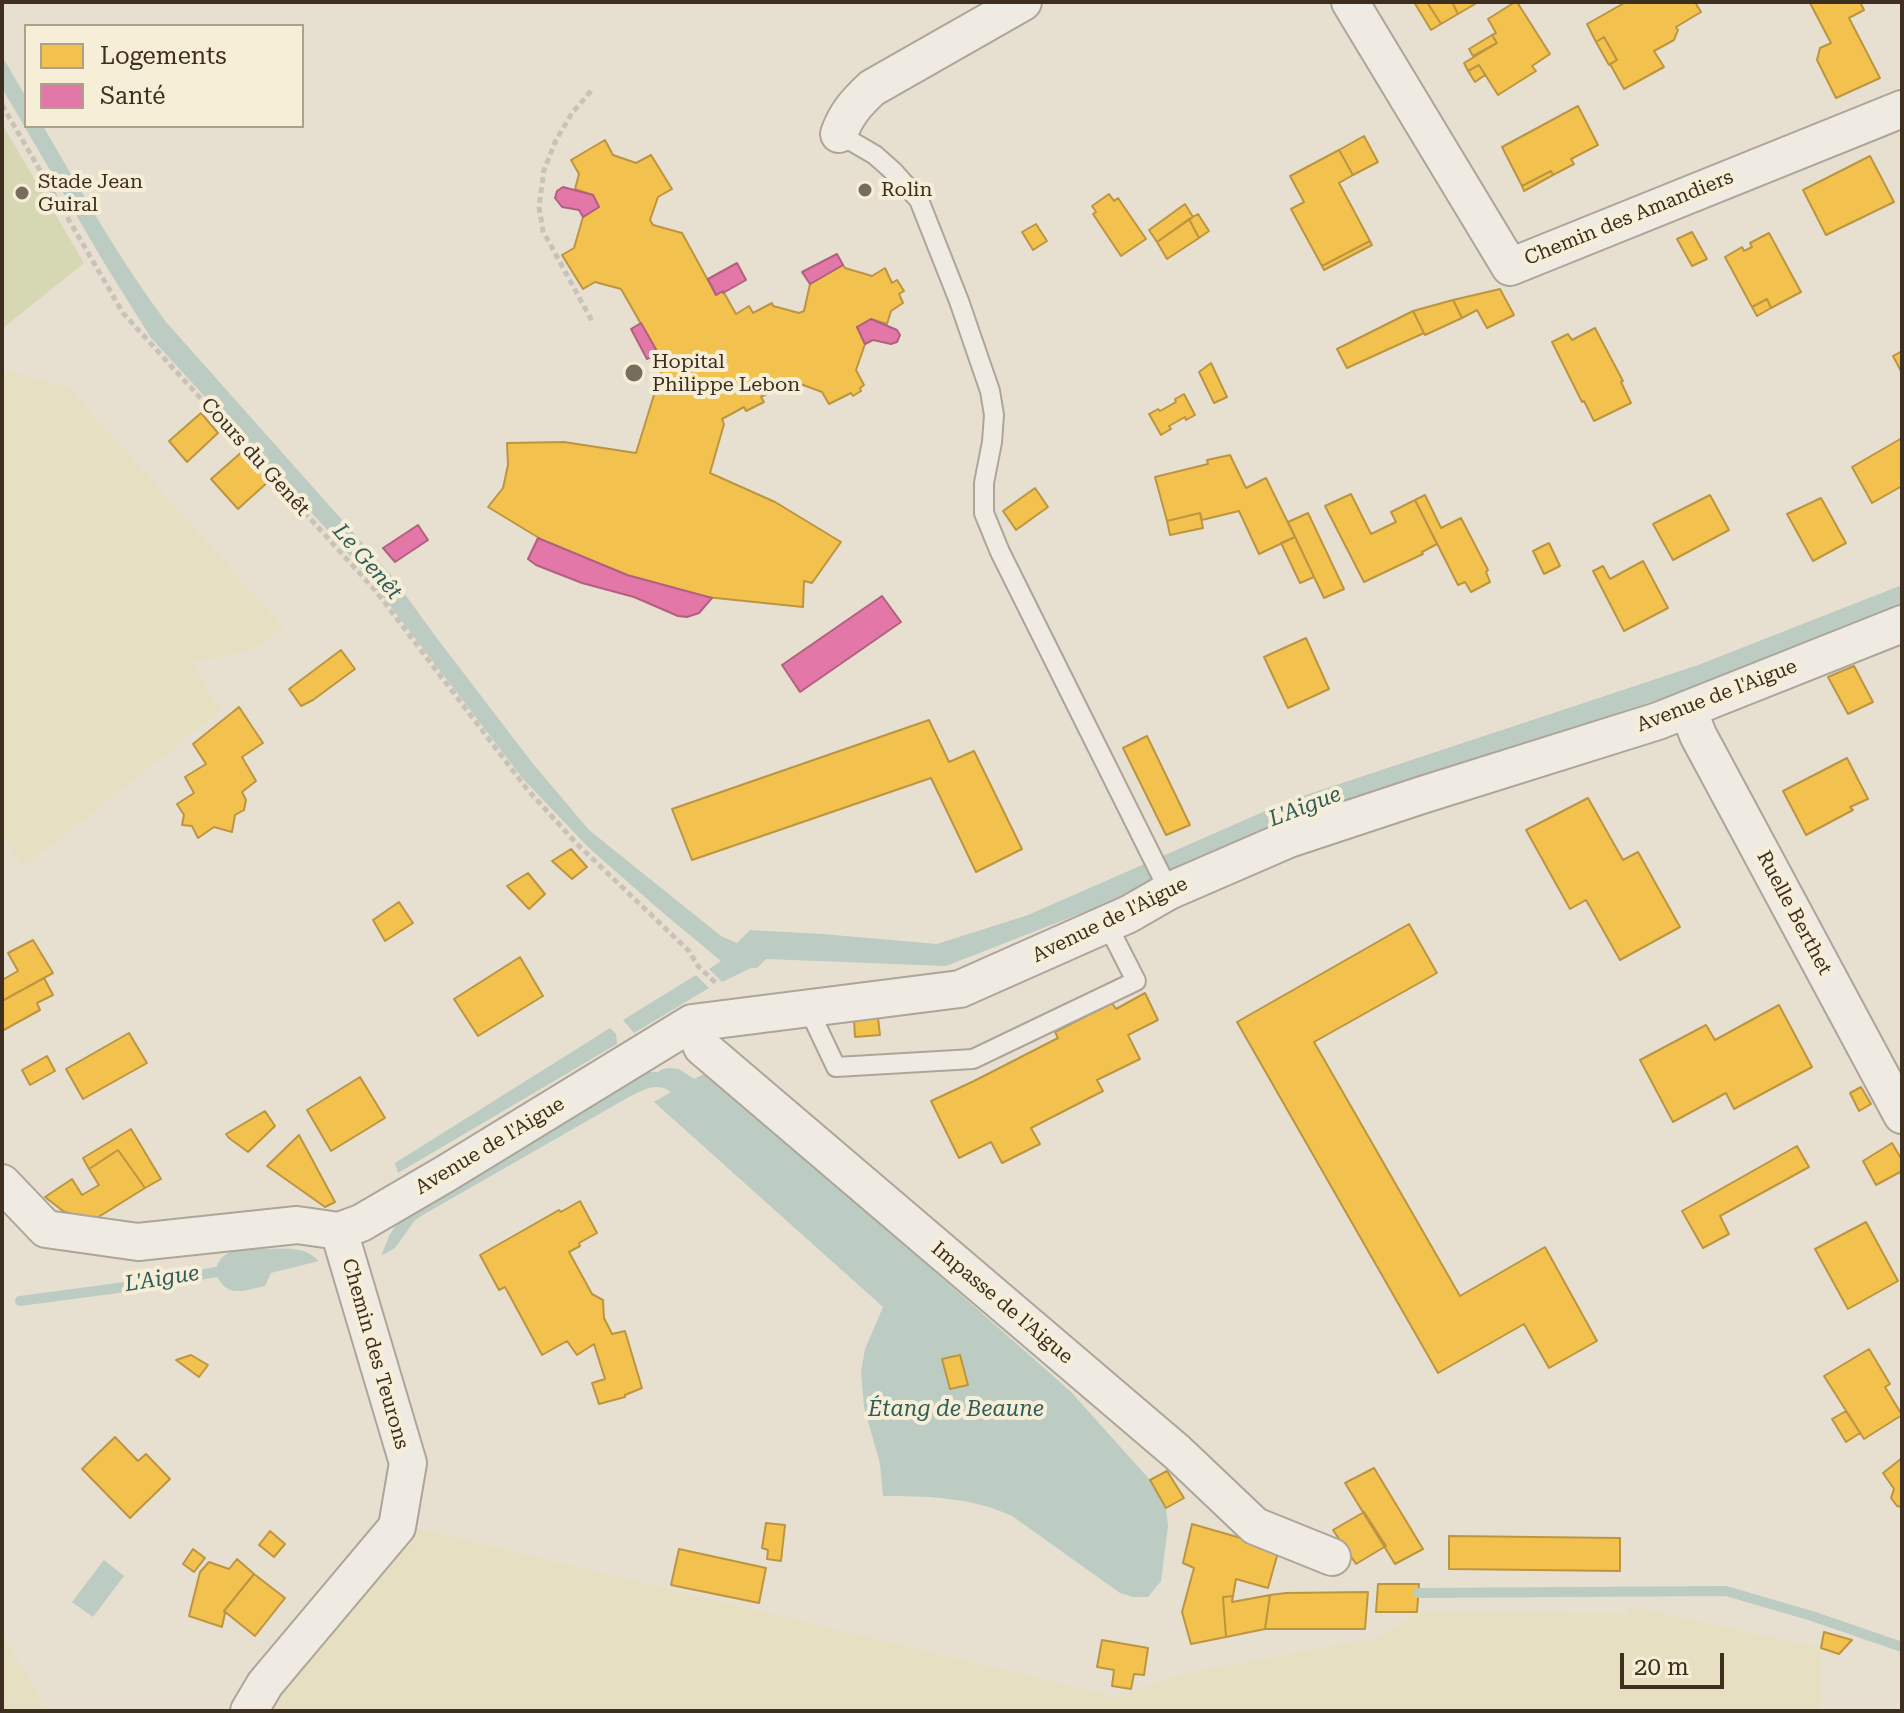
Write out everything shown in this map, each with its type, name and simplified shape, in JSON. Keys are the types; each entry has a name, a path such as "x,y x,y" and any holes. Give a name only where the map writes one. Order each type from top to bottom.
{"street":[{"path":"839,134 845,118 872,88 1023,2"},
{"name":"Chemin des Amandiers","path":"1350,2 1510,267 1902,109"},
{"name":"Avenue de l'Aigue","path":"339,1231 361,1223 421,1188 692,1023 960,989 1129,914 1169,891 1289,839 1658,721 1902,624"},
{"name":"Ruelle Berthet","path":"1688,709 1706,749 1902,1115"},
{"name":"Impasse de l'Aigue","path":"692,1023 702,1047 1177,1452 1255,1526 1332,1557"},
{"path":"2,1183 46,1229 138,1242 297,1225 339,1231"},
{"name":"Chemin des Teurons","path":"249,1711 265,1684 397,1527 408,1463 339,1231"}],"lane":[{"path":"839,134 875,155 919,200 990,391 994,415 984,483 984,513 1000,552 1169,891"},
{"path":"808,1008 836,1067 973,1059 1136,981 1107,924"}],"path":[{"path":"591,91 572,113 556,140 544,170 539,207 543,231 592,321"},
{"name":"Cours du Genêt","path":"2,105 123,313 375,590 527,789 588,855 689,951 698,966 718,985"}],"shaded area":[{"path":"8,371 68,387 284,628 251,650 192,663 221,711 23,867 2,835 2,376"},
{"path":"379,1519 1116,1697 1185,1673 1382,1637 1417,1612 1629,1614 1629,1606 1821,1648 1821,1711 234,1711"},
{"path":"2,1633 48,1711 2,1711"}],"green space":[{"name":"Stade Jean Guiral","path":"2,124 84,263 2,329"}],"water":[{"path":"2,56 24,94 24,126 2,88"},
{"name":"Le Genêt","path":"25,128 44,128 117,250 166,322 391,575 534,765 589,830 721,936 737,943 750,930 937,944 1028,915 1288,801 1698,665 1902,585 1902,609 1715,681 1303,817 1087,911 946,966 766,959 757,968 722,982 709,969 721,961 590,849 524,780 342,546 151,338"},
{"path":"696,975 709,988 634,1033 623,1020"},
{"path":"610,1028 616,1034 617,1044 398,1173 395,1163"},
{"name":"Étang de Beaune","path":"669,1068 679,1069 694,1079 708,1072 1072,1393 1150,1480 1166,1508 1168,1526 1161,1581 1148,1597 1120,1593 1012,1516 981,1505 949,1499 883,1496 880,1464 864,1407 861,1372 865,1349 883,1307 654,1102 671,1092 665,1089 649,1088 627,1098 423,1215 415,1220 395,1248 381,1256 398,1222 503,1159"},
{"name":"L'Aigue","path":"249,1248 295,1249 319,1261 271,1273 265,1286 230,1290 219,1281 215,1272 217,1265 227,1254"},
{"path":"104,1560 124,1576 93,1617 72,1602"}],"building: Logements":[{"path":"1414,2 1427,2 1441,24 1431,30"},
{"path":"1427,2 1452,2 1458,14 1441,24"},
{"path":"1452,2 1474,2 1475,4 1458,14"},
{"path":"1515,2 1550,54 1532,66 1536,71 1498,95 1479,65 1468,71 1464,63 1497,43 1492,35 1496,33 1488,19"},
{"path":"1626,2 1695,2 1701,12 1676,27 1678,30 1674,40 1654,51 1664,67 1624,89 1610,64 1617,60 1604,37 1596,42 1587,24"},
{"path":"1812,2 1860,2 1864,10 1849,18 1880,78 1836,98 1817,60 1820,48 1831,43"},
{"path":"1492,35 1497,43 1473,56 1469,49"},
{"path":"1604,37 1617,60 1609,65 1596,42"},
{"path":"1479,65 1485,75 1475,82 1468,71"},
{"path":"1578,106 1598,145 1571,159 1574,164 1553,175 1551,171 1522,186 1502,147"},
{"path":"1364,136 1378,162 1353,175 1339,150"},
{"path":"605,140 613,155 636,163 651,155 672,189 658,197 650,220 653,225 682,233 716,295 723,291 736,314 749,306 753,313 772,303 773,306 799,313 804,311 810,284 843,265 872,276 885,268 892,283 897,280 904,291 899,294 903,303 891,311 887,324 871,319 857,327 865,344 856,370 864,385 861,391 829,404 822,392 798,383 792,386 790,381 761,397 764,402 746,411 744,407 722,419 724,424 710,473 775,502 841,542 812,583 804,581 803,607 706,597 630,576 544,541 488,507 503,488 508,465 507,443 564,442 636,453 664,364 621,289 595,282 583,289 562,255 574,248 583,217 599,207 593,195 575,189 579,174 571,160"},
{"path":"1339,150 1353,175 1339,183 1370,241 1322,266 1291,209 1304,202 1290,176"},
{"path":"1870,156 1894,202 1826,235 1803,190"},
{"path":"1551,171 1553,175 1524,191 1522,186"},
{"path":"1109,194 1114,201 1118,198 1146,239 1121,256 1093,214 1096,212 1092,206"},
{"path":"1185,204 1193,217 1157,242 1149,230"},
{"path":"1198,214 1209,231 1199,238 1189,219"},
{"path":"1189,219 1199,238 1167,259 1157,242"},
{"path":"1036,224 1047,241 1033,250 1022,232"},
{"path":"1692,232 1707,259 1692,266 1677,239"},
{"path":"1769,233 1801,292 1771,308 1767,299 1752,307 1725,257 1742,247 1744,251 1752,247 1750,243"},
{"path":"1370,241 1372,245 1324,270 1322,266"},
{"path":"1500,289 1514,315 1487,328 1477,310 1462,318 1453,300"},
{"path":"1767,299 1771,308 1757,316 1752,307"},
{"path":"1453,300 1462,318 1425,335 1413,311"},
{"path":"1413,311 1424,333 1347,368 1337,349"},
{"path":"1595,328 1631,403 1594,421 1552,342 1568,334 1572,340"},
{"path":"1902,351 1902,373 1893,356"},
{"path":"1211,363 1227,397 1214,403 1199,372"},
{"path":"1184,394 1195,415 1169,426 1171,429 1161,435 1149,414 1176,402 1175,399"},
{"path":"201,413 218,433 187,462 169,441"},
{"path":"1902,438 1902,486 1872,503 1852,467"},
{"path":"243,451 270,480 238,509 211,479"},
{"path":"1230,455 1246,488 1266,478 1295,537 1259,554 1239,511 1202,520 1200,513 1167,521 1155,477 1208,464 1207,460"},
{"path":"1035,488 1048,507 1016,530 1003,511"},
{"path":"1351,494 1371,534 1396,522 1391,512 1415,500 1437,544 1423,554 1364,582 1325,506"},
{"path":"1425,495 1441,528 1461,518 1488,570 1490,582 1471,592 1465,582 1458,585 1415,500"},
{"path":"1710,495 1729,530 1673,560 1653,524"},
{"path":"1821,498 1846,543 1813,561 1787,514"},
{"path":"1200,513 1203,528 1170,535 1167,521"},
{"path":"1308,513 1344,589 1324,598 1288,522"},
{"path":"1295,537 1314,577 1300,583 1281,543"},
{"path":"1549,543 1560,566 1544,574 1533,551"},
{"path":"1643,561 1668,608 1624,631 1593,571 1603,566 1610,579"},
{"path":"1306,638 1329,689 1288,708 1264,657"},
{"path":"341,650 355,669 301,706 289,689"},
{"path":"1854,666 1873,702 1848,714 1828,677"},
{"path":"239,707 263,743 242,757 256,781 242,792 246,800 244,810 235,815 232,832 214,827 198,838 192,826 182,825 184,815 177,804 194,793 185,777 206,764 193,744"},
{"path":"929,720 949,762 974,751 1022,849 976,872 931,778 692,860 672,809"},
{"path":"1147,736 1190,825 1166,835 1123,748"},
{"path":"1847,758 1868,799 1806,835 1783,791"},
{"path":"1588,798 1623,860 1638,852 1680,927 1620,960 1586,900 1570,909 1526,830"},
{"path":"571,849 587,867 572,879 552,861"},
{"path":"528,873 545,894 529,909 507,886"},
{"path":"399,902 413,923 385,941 373,920"},
{"path":"1409,924 1437,973 1314,1042 1460,1296 1545,1247 1597,1341 1549,1368 1524,1324 1438,1373 1237,1022"},
{"path":"33,940 53,973 2,1001 2,980 18,971 8,953"},
{"path":"520,957 543,996 478,1036 454,999"},
{"path":"44,978 53,995 37,1003 40,1010 2,1031 2,1001"},
{"path":"1145,993 1158,1020 1128,1035 1140,1059 1097,1080 1103,1091 1031,1128 1040,1144 1002,1163 991,1142 959,1158 931,1101 1058,1038 1055,1032 1112,1003 1116,1009"},
{"path":"1779,1005 1812,1067 1734,1109 1726,1093 1673,1122 1640,1060 1706,1025 1715,1040"},
{"path":"878,1018 880,1035 855,1037 854,1020"},
{"path":"129,1033 147,1063 83,1099 66,1069"},
{"path":"47,1056 55,1071 30,1085 22,1070"},
{"path":"360,1077 385,1118 331,1151 307,1110"},
{"path":"1861,1087 1871,1104 1859,1111 1850,1093"},
{"path":"265,1111 275,1126 248,1152 226,1134"},
{"path":"131,1129 161,1179 145,1188 118,1150 89,1169 83,1158"},
{"path":"299,1135 335,1202 325,1207 267,1166"},
{"path":"1892,1143 1902,1160 1902,1171 1876,1185 1863,1161"},
{"path":"1797,1146 1809,1167 1720,1216 1729,1234 1703,1248 1682,1211"},
{"path":"118,1150 145,1188 92,1221 63,1211 45,1197 72,1179 82,1195 99,1185 89,1169"},
{"path":"580,1201 597,1233 569,1252 592,1294 603,1300 604,1318 612,1334 625,1331 642,1388 625,1397 599,1404 592,1383 605,1379 594,1344 577,1355 567,1341 542,1355 505,1287 499,1290 480,1255"},
{"path":"1866,1222 1898,1281 1848,1309 1815,1249"},
{"path":"1869,1349 1890,1384 1885,1387 1902,1415 1864,1439 1824,1376"},
{"path":"191,1355 208,1365 199,1377 176,1360"},
{"path":"960,1355 968,1385 950,1389 942,1359"},
{"path":"1846,1411 1860,1433 1846,1442 1832,1419"},
{"path":"115,1437 138,1461 146,1454 170,1479 130,1518 82,1469"},
{"path":"1902,1458 1902,1507 1891,1498 1894,1489 1883,1473"},
{"path":"1374,1468 1423,1549 1395,1564 1345,1483"},
{"path":"1167,1471 1184,1498 1166,1508 1150,1480"},
{"path":"1364,1512 1386,1546 1356,1564 1333,1530"},
{"path":"766,1523 785,1525 781,1561 767,1559 768,1550 762,1548"},
{"path":"1192,1524 1279,1549 1268,1588 1236,1579 1233,1596 1223,1597 1226,1637 1191,1644 1182,1612 1194,1568 1183,1563"},
{"path":"270,1531 285,1544 274,1557 259,1545"},
{"path":"1449,1536 1620,1538 1620,1571 1449,1569"},
{"path":"193,1549 205,1558 194,1572 183,1564"},
{"path":"679,1549 766,1568 759,1603 671,1585"},
{"path":"237,1559 254,1574 224,1611 222,1627 189,1616 200,1572 209,1562 229,1569"},
{"path":"254,1574 285,1598 255,1636 224,1611"},
{"path":"1378,1584 1419,1584 1417,1612 1376,1612"},
{"path":"1368,1592 1365,1629 1265,1629 1270,1595"},
{"path":"1270,1595 1265,1629 1226,1637 1223,1597 1233,1596 1232,1602"},
{"path":"1824,1632 1852,1640 1839,1654 1821,1648"},
{"path":"1102,1640 1148,1648 1144,1675 1134,1674 1131,1689 1112,1686 1114,1670 1097,1667"}],"building: Santé":[{"path":"563,187 593,195 599,207 583,217 579,210 562,207 555,198 557,191"},
{"path":"837,254 843,265 810,284 802,272"},
{"path":"737,263 746,280 716,295 708,279"},
{"path":"871,319 897,330 900,335 897,342 891,344 873,340 865,344 857,327"},
{"path":"641,323 658,353 647,359 631,329"},
{"path":"418,525 428,540 395,562 383,548"},
{"path":"538,538 627,575 712,598 699,613 678,616 634,597 582,583 528,559"},
{"path":"882,596 901,622 800,692 782,665"}],"waterway":[{"path":"524,1147 646,1077 661,1077"},
{"name":"L'Aigue","path":"20,1301 228,1270"},
{"path":"1418,1593 1726,1591 1902,1647"}],"place":[{"name":"Rolin","path":"865,190"},
{"name":"Stade Jean Guiral","path":"22,193"},
{"name":"Hopital Philippe Lebon","path":"634,373"}]}
